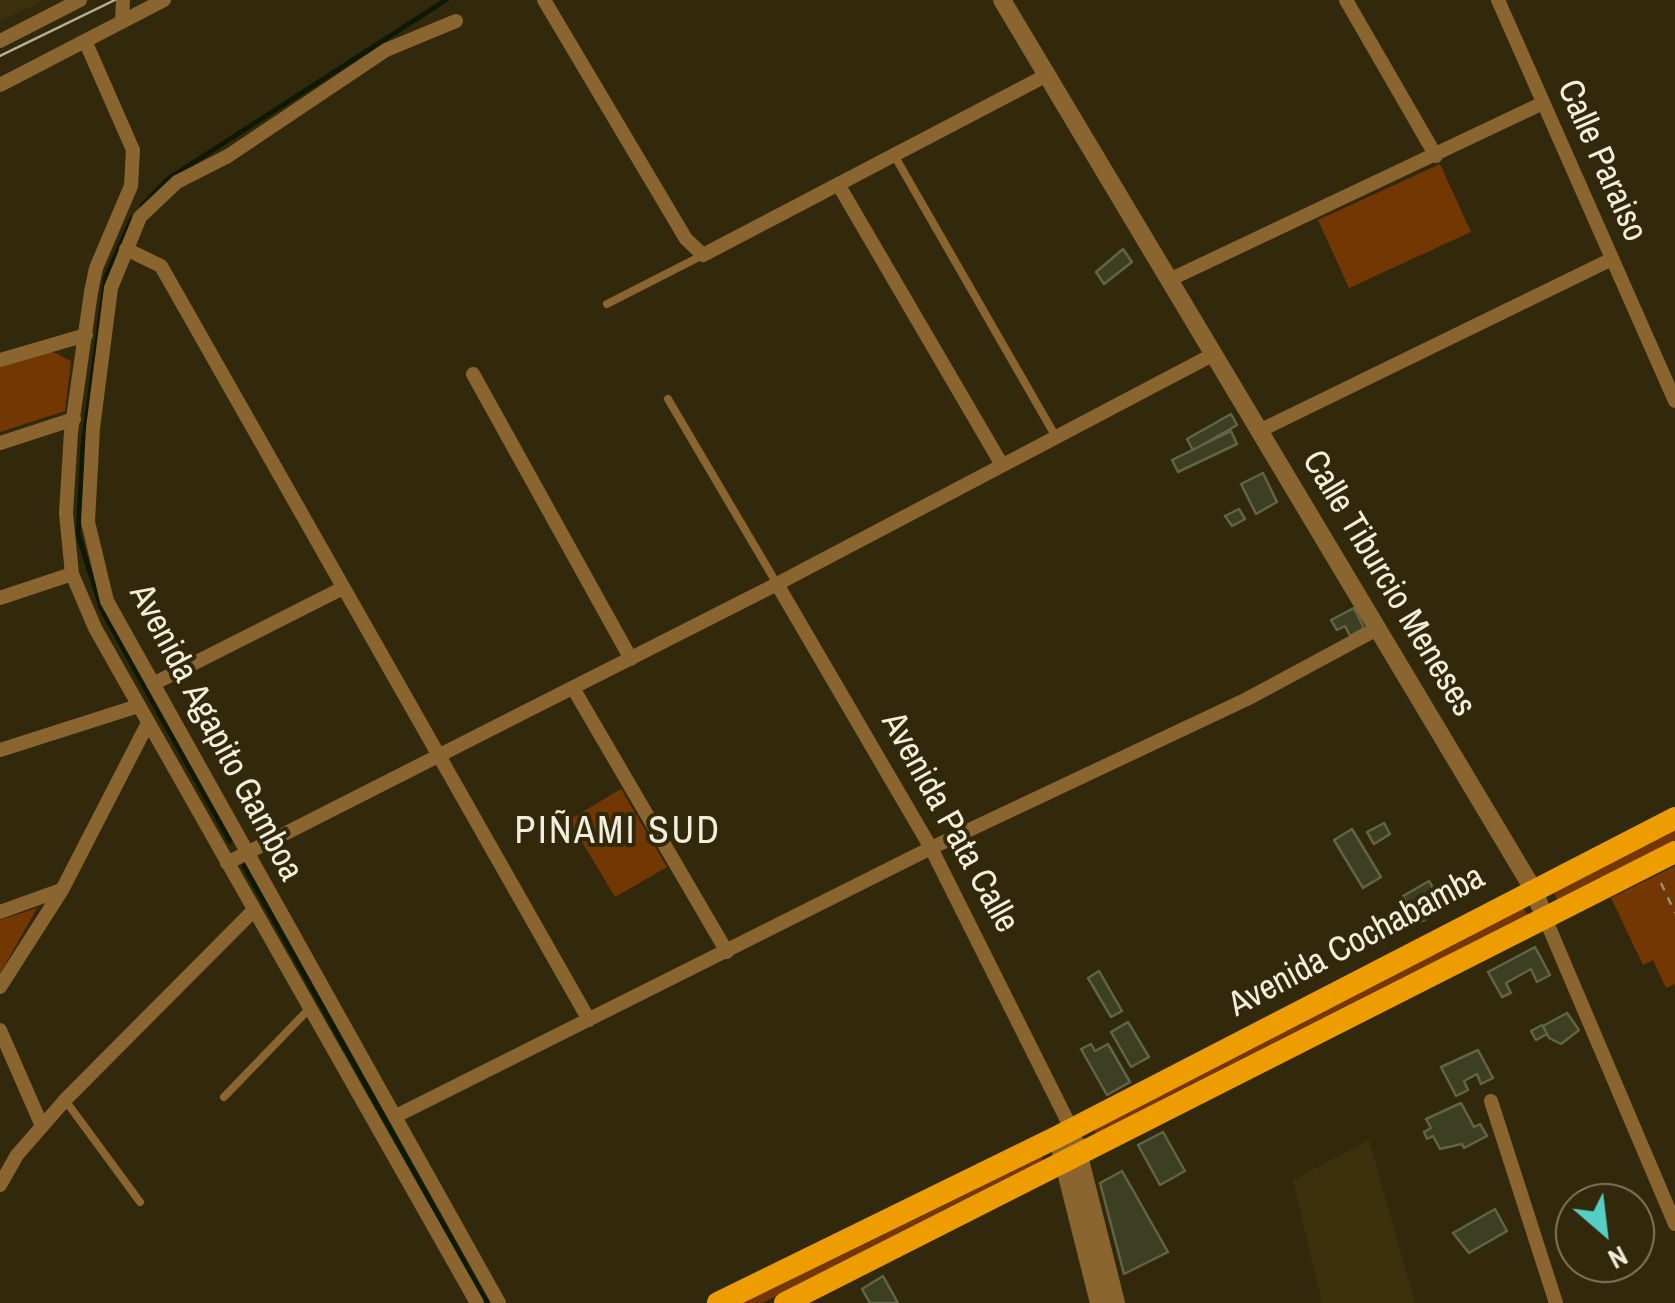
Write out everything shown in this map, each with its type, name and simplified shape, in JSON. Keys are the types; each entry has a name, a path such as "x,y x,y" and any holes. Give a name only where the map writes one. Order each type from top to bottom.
{"main road":[{"name":"Avenida Cochabamba","path":"718,1303 1065,1134 1675,818"},
{"name":"Avenida Cochabamba","path":"785,1303 1675,852"}],"street":[{"path":"0,40 80,0"},
{"path":"122,21 123,0"},
{"path":"0,86 164,0"},
{"path":"544,0 686,239 703,254 1046,75"},
{"name":"Calle Tiburcio Meneses","path":"1002,0 1533,889 1675,1224"},
{"path":"1347,0 1436,156"},
{"name":"Calle Paraiso","path":"1498,0 1675,402"},
{"name":"Avenida Agapito Gamboa","path":"456,21 386,50 228,156 176,182 140,217 112,288 93,428 88,522 107,602 499,1303"},
{"name":"Avenida Agapito Gamboa","path":"86,43 133,150 132,186 96,268 74,418 66,512 72,574 95,628 138,706 478,1303"},
{"path":"1169,280 1544,104"},
{"path":"838,184 1002,466"},
{"path":"126,248 161,266 341,590 589,1020"},
{"path":"1259,431 1612,260"},
{"path":"0,359 86,335"},
{"path":"227,864 778,584 1214,354"},
{"path":"472,374 631,659"},
{"path":"0,442 74,418"},
{"path":"0,598 72,574"},
{"name":"Avenida Pata Calle","path":"778,584 931,848 1065,1134 1116,1303"},
{"path":"153,684 341,590"},
{"path":"396,1116 931,848 1246,699 1377,628"},
{"path":"573,688 726,952"},
{"path":"0,750 138,706"},
{"path":"0,987 62,890 148,723"},
{"path":"0,912 62,890"},
{"path":"0,1184 17,1155 65,1100 253,912"},
{"path":"0,1030 42,1126"},
{"path":"1491,1101 1556,1303"},
{"name":"Avenida Pata Calle","path":"1072,1160 1100,1303"}],"lane":[{"path":"894,155 1056,437"},
{"path":"607,304 703,254"},
{"name":"Avenida Pata Calle","path":"668,399 778,584"},
{"path":"224,1097 310,1009"},
{"path":"65,1100 140,1202"}],"path":[{"path":"1652,864 1675,913"}],"shaded area":[{"path":"0,0 45,0 0,21"},
{"path":"1440,164 1471,232 1349,288 1318,220"},
{"path":"51,351 71,361 65,411 0,432 0,365"},
{"path":"621,789 667,867 615,897 569,820"},
{"path":"1675,829 1675,841 1557,900 1553,891"},
{"path":"1675,866 1675,984 1666,988 1653,960 1643,965 1611,898"},
{"path":"1523,907 1528,915 1098,1138 1094,1129"},
{"path":"37,908 0,974 0,920"},
{"path":"1369,1140 1415,1303 1322,1303 1293,1180"},
{"path":"1040,1155 1045,1163 805,1282 762,1303 741,1303"}],"building":[{"path":"1123,249 1132,262 1104,284 1096,272"},
{"path":"1231,414 1237,425 1193,450 1187,439"},
{"path":"1231,431 1237,444 1178,472 1172,460"},
{"path":"1263,473 1277,502 1256,514 1241,484"},
{"path":"1239,509 1245,519 1232,526 1225,516"},
{"path":"1354,608 1364,628 1350,636 1345,626 1337,630 1331,620"},
{"path":"1384,823 1390,834 1374,844 1367,832"},
{"path":"1352,829 1381,877 1363,888 1334,840"},
{"path":"1429,881 1445,908 1419,923 1403,896"},
{"path":"1535,947 1550,975 1537,982 1531,969 1506,983 1511,993 1502,997 1488,972"},
{"path":"1099,971 1122,1011 1111,1017 1088,978"},
{"path":"1567,1013 1579,1030 1561,1044 1549,1038 1543,1026"},
{"path":"1128,1022 1149,1057 1131,1067 1111,1032"},
{"path":"1542,1025 1547,1034 1536,1040 1531,1031"},
{"path":"1091,1044 1095,1051 1108,1044 1130,1082 1107,1095 1081,1049"},
{"path":"1478,1050 1493,1078 1481,1084 1477,1074 1464,1081 1468,1090 1456,1096 1441,1067"},
{"path":"1461,1103 1474,1127 1480,1124 1487,1136 1464,1148 1462,1144 1440,1149 1433,1136 1427,1139 1424,1132 1431,1128 1426,1119"},
{"path":"1163,1132 1185,1171 1160,1185 1138,1145"},
{"path":"1122,1171 1168,1252 1124,1274 1100,1183"},
{"path":"1495,1209 1507,1231 1469,1253 1453,1233"},
{"path":"883,1276 898,1303 870,1303 862,1289"}],"waterway":[{"path":"142,206 168,179 446,0"},
{"path":"132,219 106,277 83,446 78,534 102,610 230,841"},
{"path":"244,866 487,1303"}],"tram line":[{"path":"0,56 115,0"}],"district":[{"name":"PIÑAMI SUD","path":"618,833"}]}
